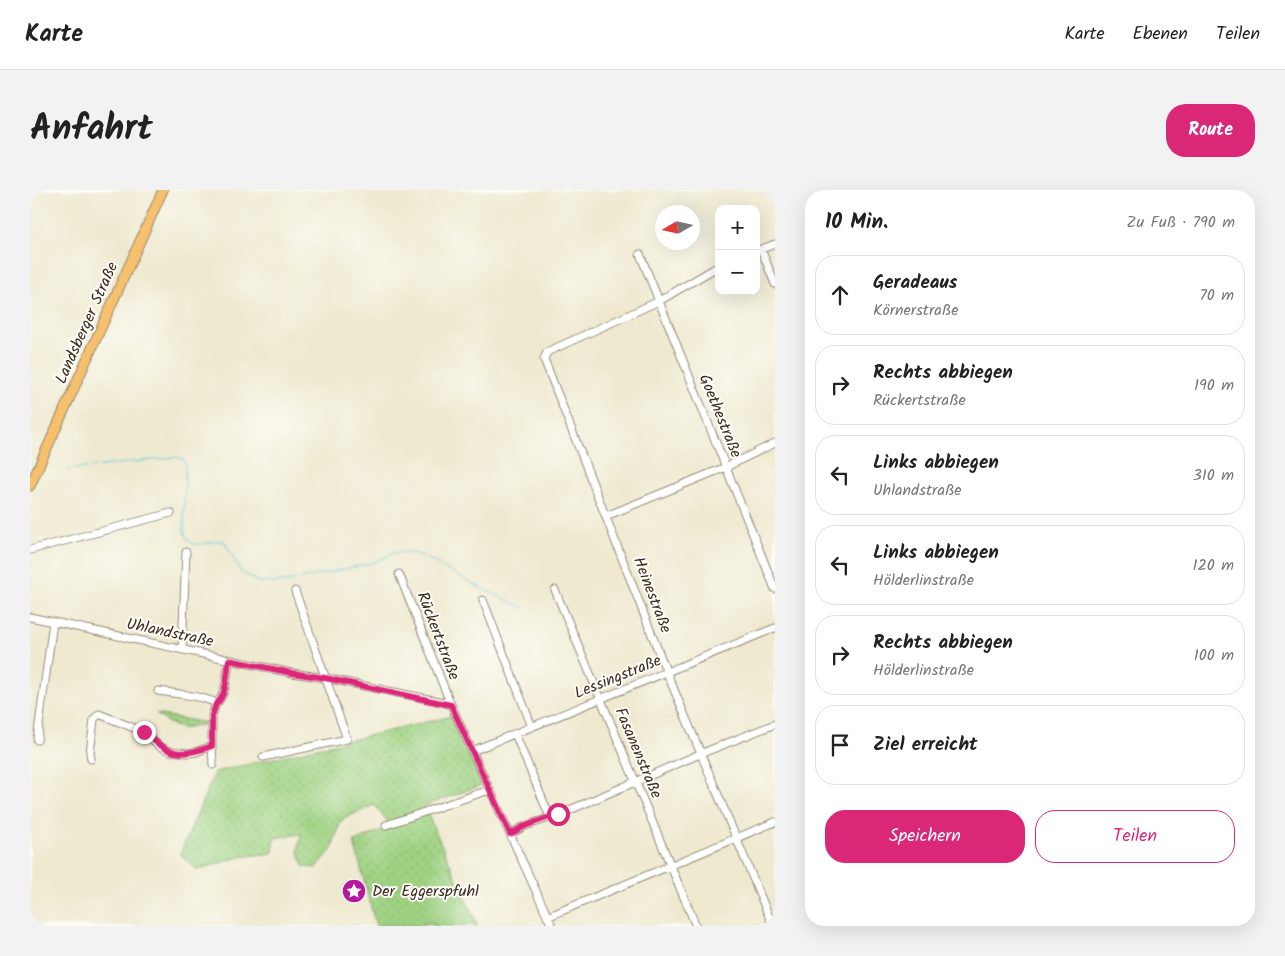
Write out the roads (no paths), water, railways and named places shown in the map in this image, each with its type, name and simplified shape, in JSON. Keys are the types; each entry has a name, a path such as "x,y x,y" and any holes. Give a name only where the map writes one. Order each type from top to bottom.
{"main road":[{"name":"Landsberger Straße","path":"30,486 163,190"}],"street":[{"path":"760,250 775,244"},
{"path":"760,252 775,284"},
{"name":"Goethestraße","path":"640,254 775,589"},
{"path":"659,301 715,268"},
{"name":"Heinestraße","path":"659,301 548,352 544,356 545,364 700,754 772,920"},
{"path":"606,516 726,468 775,443"},
{"path":"30,550 171,513"},
{"path":"182,650 186,552"},
{"name":"Rückertstraße","path":"399,574 451,705 552,926"},
{"name":"Fasanenstraße","path":"555,590 696,926"},
{"path":"263,757 347,739 348,736 325,678 295,592"},
{"path":"483,600 532,727"},
{"name":"Uhlandstraße","path":"30,617 451,705"},
{"path":"37,740 53,622"},
{"name":"Lessingstraße","path":"472,752 775,628"},
{"path":"213,765 212,716 216,704 220,701 223,693 229,660"},
{"path":"158,691 210,700 216,704"},
{"path":"91,758 94,719 99,714 144,732 159,746 170,751 188,753 212,746"},
{"path":"510,834 525,826 775,724"},
{"path":"515,734 550,817"},
{"path":"386,825 489,790"},
{"path":"547,917 775,822"}],"waterway":[{"path":"67,470 176,457 183,459 185,462 184,531 187,539 191,543 196,544 213,541 225,542 241,572 258,582 292,581 375,562 394,553 409,552 423,556 477,586 524,608"}],"place":[{"name":"Der Eggerspfuhl","path":"354,891"}]}
